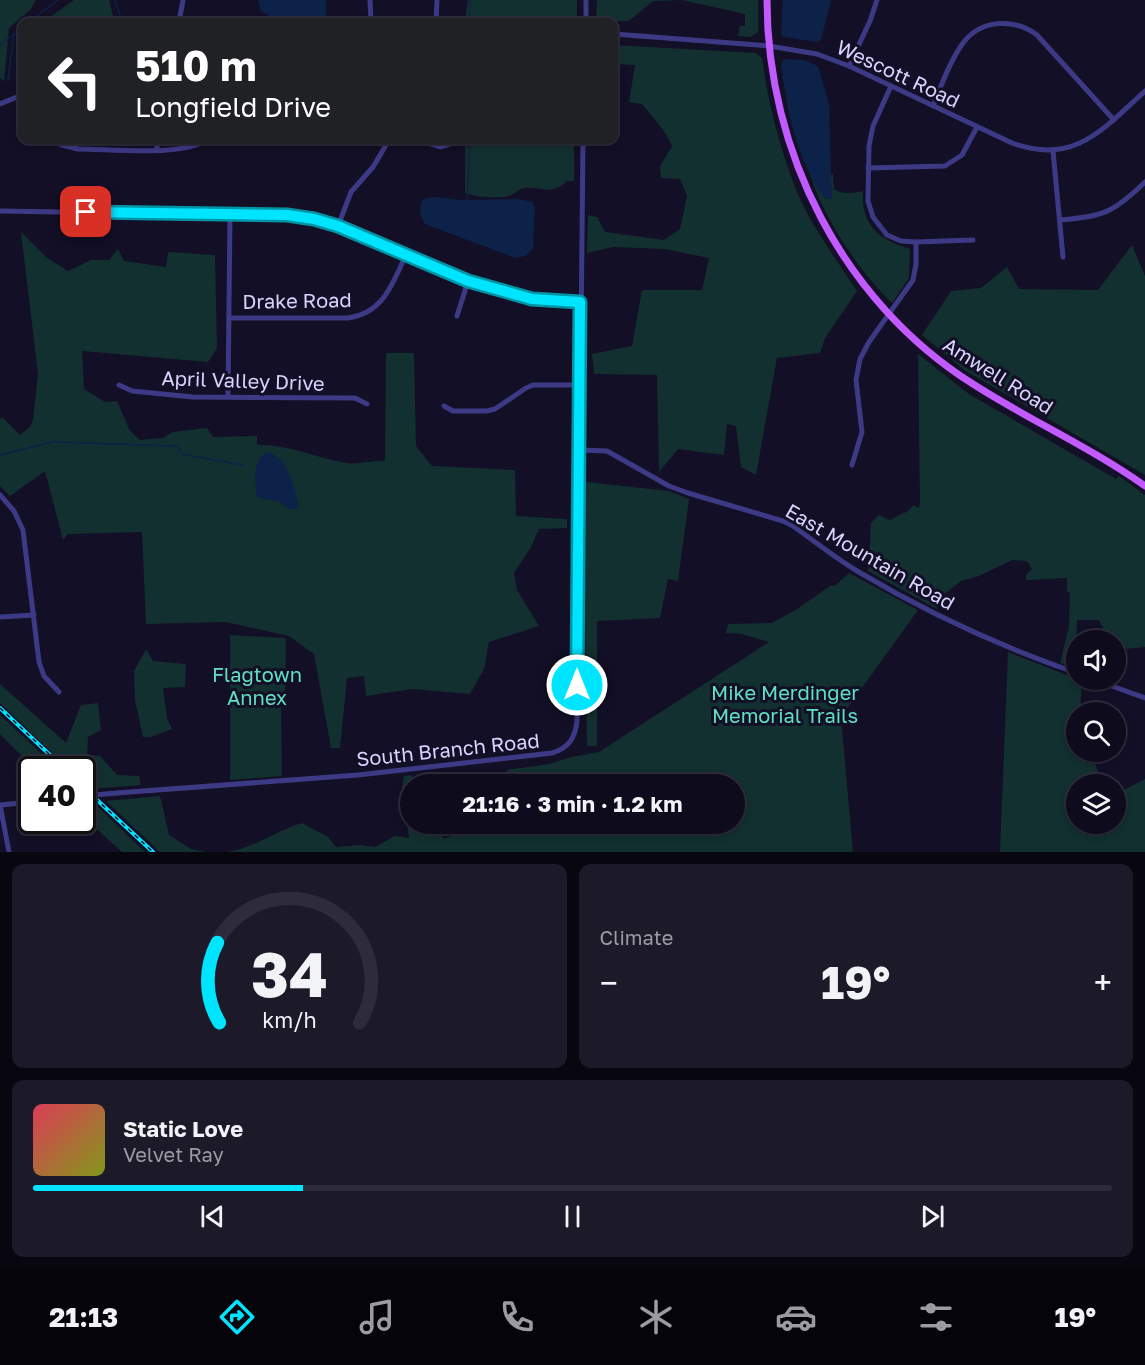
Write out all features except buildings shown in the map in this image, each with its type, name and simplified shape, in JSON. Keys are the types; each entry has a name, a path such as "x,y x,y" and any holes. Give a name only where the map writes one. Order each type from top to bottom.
{"main road":[{"name":"Amwell Road","path":"767,0 769,46 779,109 789,142 804,184 838,248 861,281 916,340 972,384 1100,457 1145,486"}],"street":[{"path":"180,18 183,0"},
{"path":"370,0 371,18"},
{"path":"436,18 437,0"},
{"path":"586,0 586,18"},
{"path":"849,66 877,0"},
{"path":"933,106 957,52 965,40 976,31 990,25 1010,24 1024,27 1037,35 1114,120"},
{"name":"Wescott Road","path":"618,34 769,46 817,54 849,66 1023,147 1053,151 1089,140 1145,91"},
{"path":"891,86 873,126 869,146 868,201 876,224 887,235 916,242 973,240"},
{"path":"0,104 18,97"},
{"path":"868,168 945,166 962,155 977,127"},
{"path":"60,144 78,149 157,150 187,149 198,144"},
{"path":"157,150 158,144"},
{"path":"338,226 351,192 377,161 386,144"},
{"path":"432,144 447,147 452,144"},
{"name":"South Branch Road","path":"96,795 358,775 545,754 568,746 574,736 577,721 583,144"},
{"path":"1053,151 1063,257"},
{"path":"1060,220 1093,217 1108,212 1121,205 1144,184"},
{"path":"0,211 294,216 338,226 468,281 532,299 580,302"},
{"path":"228,397 230,214"},
{"path":"852,465 862,432 856,380 858,367 864,348 909,287 915,273 916,242"},
{"name":"Drake Road","path":"229,318 348,318 364,315 385,298 406,255"},
{"path":"457,316 468,281"},
{"name":"April Valley Drive","path":"119,385 132,391 193,397 354,398 367,404"},
{"path":"444,406 453,411 487,411 495,409 533,385 579,385"},
{"name":"East Mountain Road","path":"579,450 607,451 669,486 783,521 858,572 934,613 1005,646 1066,669"},
{"path":"0,495 14,511 23,530 41,669 59,693"},
{"path":"0,618 34,615"},
{"path":"1123,690 1145,698"},
{"path":"8,851 0,805 18,803"}],"green space":[{"path":"0,0 36,0 30,10 9,28 4,81 0,78"},
{"path":"74,0 109,0 113,16 112,18 49,18"},
{"path":"468,0 577,0 577,18 466,18"},
{"path":"597,0 682,0 653,1 629,21 618,21 618,18 596,18"},
{"path":"682,0 758,0 758,32 751,37 738,36 740,26 745,26 745,14"},
{"path":"618,45 756,53 762,58 775,124 795,187 815,227 857,291 825,338 820,353 777,358 756,475 741,467 736,426 727,424 724,455 678,449 659,472 657,375 594,374 592,354 632,346 642,290 702,290 709,258 665,249 613,247 587,253 588,215 597,217 605,232 664,240 680,229 687,196 680,179 661,178 660,166 672,146 664,131 642,104 629,102 635,65 618,64"},
{"path":"465,144 574,144 574,181 567,181 550,190 521,189 512,195 503,197 475,196 465,193"},
{"path":"805,157 821,177 833,174 834,189 837,191 852,193 863,191 865,213 874,229 889,240 910,249 909,278 892,303 870,279 841,239 818,196"},
{"path":"21,232 46,257 68,271 91,260 109,260 118,249 124,261 166,267 168,252 215,255 217,348 208,362 82,351 84,389 105,402 117,401 130,431 140,440 163,438 173,432 207,428 213,437 257,436 257,445 291,449 336,461 356,463 385,461 386,353 414,353 416,446 432,466 515,470 516,516 567,519 567,528 539,529 531,547 514,573 517,590 539,626 489,642 484,669 470,694 412,689 366,696 364,676 347,678 340,748 331,748 314,654 289,636 226,622 146,624 142,532 68,534 63,540 45,471 10,496 0,486 0,419 2,417 20,435 30,427 33,420 38,374"},
{"path":"1132,245 1145,276 1145,475 964,370 922,335 951,291 981,288 1007,267 1019,289 1098,290"},
{"path":"918,354 969,394 1116,479 1119,476 1145,495 1145,647 1126,649 1126,630 1104,630 1099,620 1077,620 1077,630 1068,630 1070,592 1067,592 1067,578 1026,580 1026,575 1032,569 1027,561 1012,560 979,576 961,581 937,600 937,609 868,571 871,523 879,515 890,520 907,512 914,505 918,508 920,504"},
{"path":"586,482 669,491 689,499 678,581 668,579 660,618 597,621 597,746 587,746"},
{"name":"Mike Merdinger Memorial Trails","path":"849,573 918,610 841,717 853,852 227,852 246,847 302,823 328,837 336,847 360,845 375,847 395,836 409,838 408,834 441,834 444,839 456,834 745,834 745,774 507,774 507,770 550,764 571,757 599,752 769,642 742,634 726,633 728,624 772,623 830,586 836,585"},
{"name":"Flagtown Annex","path":"230,635 286,638 285,697 281,699 282,776 230,780"},
{"path":"1066,638 1066,665 1060,663"},
{"path":"146,649 153,661 186,664 185,687 163,688 167,718 172,729 151,737 143,737 135,700 134,671"},
{"path":"1008,652 1066,675 1066,690 1081,690 1081,702 1066,702 1066,762 1094,762 1100,774 1066,774 1066,834 1126,834 1126,789 1145,779 1145,852 1000,852"},
{"path":"0,684 66,743 81,705 98,703 101,730 88,737 87,755 100,756 117,775 139,776 141,785 96,789 96,756 55,756 0,703"},
{"path":"0,715 44,756 22,756 0,734"},
{"path":"160,796 169,835 191,849 207,852 160,852 106,801"},
{"path":"96,805 145,852 122,852 96,828"}],"water":[{"path":"258,0 326,0 326,18 273,18 261,11"},
{"path":"783,0 830,0 821,39 818,42 783,37 781,33"},
{"path":"784,59 804,60 818,66 829,104 832,199 825,199 807,169 800,152 786,100 781,65"},
{"path":"433,197 461,200 518,199 533,202 535,209 533,248 525,256 515,258 425,224 420,212 421,202 423,199"},
{"path":"266,452 280,459 289,473 299,506 296,509 289,509 280,502 257,497 256,467"}],"waterway":[{"path":"34,18 58,0"},
{"path":"115,0 121,18"},
{"path":"469,18 470,0"},
{"path":"0,45 18,31"},
{"path":"8,81 14,34"},
{"path":"467,201 470,144"},
{"path":"0,455 53,442 177,446 181,453 186,455 243,465"}],"railway":[{"path":"0,708 51,756"},
{"path":"96,799 153,852"}],"route":[{"path":"86,212 300,216 338,226 468,281 532,299 550,302 580,302 577,685"}]}
